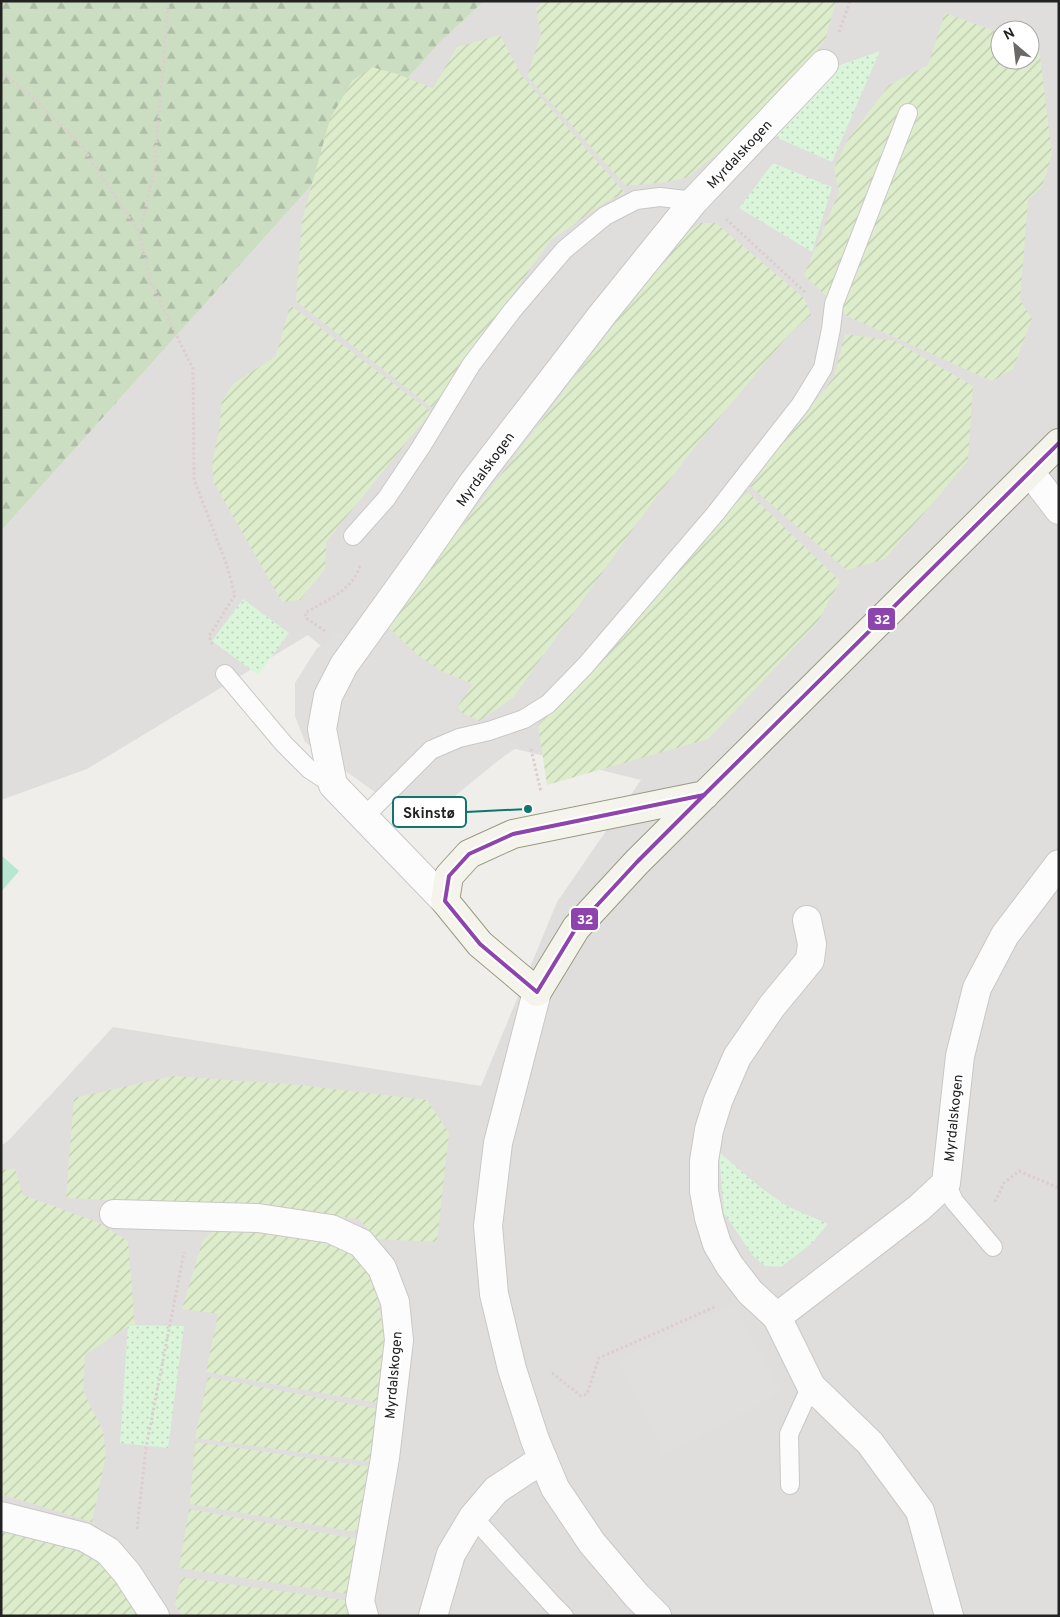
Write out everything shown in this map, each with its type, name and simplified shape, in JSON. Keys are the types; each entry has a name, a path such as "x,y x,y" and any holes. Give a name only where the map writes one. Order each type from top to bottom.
{"main road":[{"path":"705,795 513,834 469,854 449,876 445,901 480,944 537,992 576,928 637,862 705,795 1059,443"}],"street":[{"name":"Myrdalskogen","path":"333,785 322,729 328,696 344,665 473,482 602,315 697,198 824,64"},
{"path":"1030,472 1059,510"},
{"path":"333,785 445,901"},
{"name":"Myrdalskogen","path":"946,1183 960,1056 977,988 1005,935 1059,864"},
{"path":"806,920 812,944 810,960 772,1006 737,1057 718,1101 709,1130 705,1153 704,1191 709,1218 717,1244 730,1266 750,1292 777,1317 810,1386 870,1444 920,1511 949,1616"},
{"path":"537,992 498,1143 488,1226 494,1294 512,1369 535,1440 555,1488 592,1543 637,1596 657,1616"},
{"path":"777,1317 919,1208 946,1183"},
{"name":"Myrdalskogen","path":"114,1214 258,1218 331,1229 361,1243 382,1268 395,1302 399,1340 385,1458 360,1601 364,1616"},
{"path":"433,1616 451,1554 473,1517 496,1490 543,1459"},
{"path":"1,1516 84,1537 108,1551 127,1573 155,1616"}],"lane":[{"path":"364,817 431,750 459,738 489,731 524,719 548,704 585,666 714,514 801,404 823,368 834,304 908,113"},
{"path":"353,536 386,499 421,447 471,365 512,311 564,250 605,216 636,200 660,197 697,198"},
{"path":"225,674 284,744 309,769 333,785"},
{"path":"946,1183 954,1202 993,1246"},
{"path":"790,1485 789,1434 810,1386"},
{"path":"473,1517 564,1616"}],"path":[{"path":"140,232 154,172 168,7 171,1"},
{"path":"1,71 31,96 81,144 140,232 151,282 193,369 194,479 228,566 235,595 209,636 225,674"},
{"path":"697,198 832,317"},
{"path":"329,634 306,618 305,613 341,592 350,584 358,574 360,563"},
{"path":"524,719 549,826"},
{"path":"996,1200 1004,1183 1019,1171 1059,1188"},
{"path":"127,1573 134,1556 146,1448 190,1216"},
{"path":"512,1369 538,1367 550,1370 581,1396 587,1394 599,1358 750,1292"}],"shaded area":[{"path":"484,1 1059,1 1059,1616 1,1616 1,1146 9,1140 113,1027 481,1086 557,902 641,780 412,723 308,635 87,769 1,800 1,531 440,42"},
{"path":"387,626 416,654 441,671 473,684 455,710 469,721 519,746 428,818 416,817 397,808 305,742 295,716 295,683 317,648 330,641 338,633 351,637"},
{"path":"735,1304 780,1393 664,1455 619,1359"}],"green space":[{"path":"1,1 484,1 440,42 1,531"},
{"path":"543,1 836,1 825,40 764,116 688,177 667,182 626,186 527,76 541,35 536,8"},
{"path":"945,13 990,29 990,70 1040,70 1040,56 1052,155 1042,187 1028,200 1020,300 1032,319 1013,369 992,381 847,316 804,275 839,192 834,168 847,141 889,85 928,65"},
{"path":"500,35 521,75 625,193 604,203 550,241 432,408 296,301 302,220 330,119 352,81 372,67 397,74 433,88 457,47"},
{"path":"880,51 832,162 773,136 829,69"},
{"path":"773,163 832,187 812,252 739,208"},
{"path":"700,223 716,223 805,299 811,315 790,333 694,448 643,515 513,698 479,721 462,713 416,654 387,626 679,238"},
{"path":"290,305 431,412 326,542 325,569 300,600 282,602 214,483 212,463 219,431 222,401 233,384 276,356"},
{"path":"845,334 895,341 973,386 968,461 885,559 847,570 750,486 834,377"},
{"path":"747,491 840,581 817,623 708,739 547,785 538,725"},
{"path":"243,599 289,633 258,675 212,641"},
{"path":"1,855 19,871 1,892"},
{"path":"173,1076 300,1085 427,1100 449,1133 437,1242 377,1239 359,1219 289,1209 66,1198 74,1098"},
{"path":"719,1152 760,1187 787,1206 828,1224 812,1243 781,1267 765,1266 753,1256 724,1213"},
{"path":"15,1169 23,1195 97,1222 128,1241 135,1326 128,1326 85,1355 83,1391 103,1431 106,1455 92,1522 1,1494 1,1170"},
{"path":"219,1226 324,1234 357,1247 377,1289 384,1340 378,1403 206,1372 218,1314 182,1309 203,1240"},
{"path":"128,1325 184,1326 168,1448 120,1443"},
{"path":"208,1377 378,1409 371,1462 195,1438"},
{"path":"195,1442 372,1467 356,1532 190,1504"},
{"path":"189,1509 358,1539 349,1594 179,1568"},
{"path":"1,1532 52,1543 89,1557 112,1575 144,1616 1,1616"},
{"path":"181,1577 350,1601 348,1616 182,1616 175,1604"}],"transit line":[{"name":"32","path":"704,795 1059,443"},
{"name":"32","path":"704,795 637,862 576,928 537,992 480,944 445,901 449,876 469,854 513,834 704,795"}],"place":[{"name":"Skinstø","path":"528,809"}]}
